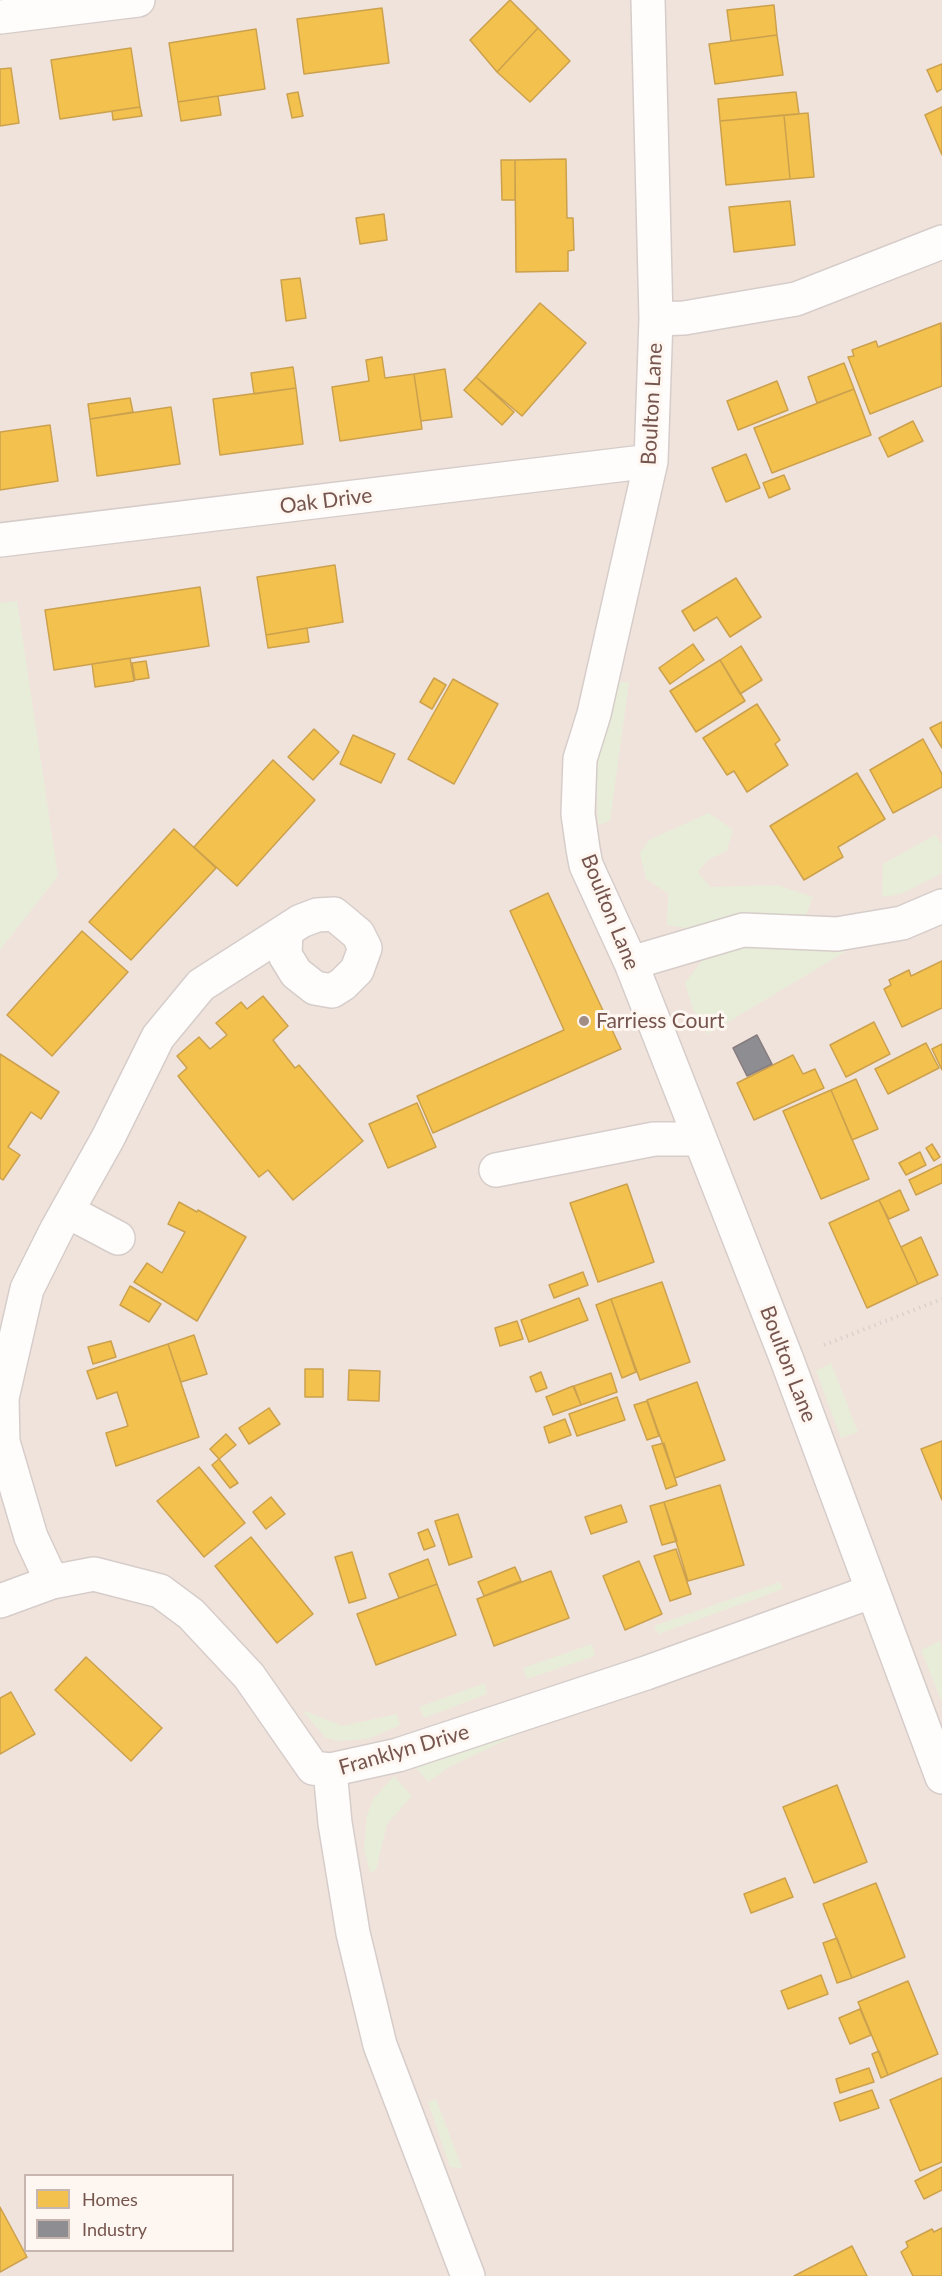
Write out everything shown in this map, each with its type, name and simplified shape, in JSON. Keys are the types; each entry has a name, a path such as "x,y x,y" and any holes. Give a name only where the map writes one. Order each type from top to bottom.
{"street":[{"path":"0,17 138,0"},
{"name":"Boulton Lane","path":"648,0 656,319 651,461 579,770 578,814 586,865 631,963 787,1360 942,1777"},
{"path":"656,319 684,318 796,299 942,242"},
{"name":"Oak Drive","path":"0,540 651,461"},
{"path":"631,963 743,930 837,934 902,923 942,906"},
{"path":"52,1582 31,1537 3,1442 3,1398 27,1289 108,1138 158,1037 201,985 286,932"},
{"path":"496,1170 654,1139 700,1139"},
{"path":"67,1211 117,1238"},
{"path":"0,1601 52,1582 94,1574 160,1591 191,1614 249,1676 313,1768 330,1770"},
{"name":"Franklyn Drive","path":"468,2276 380,2045 353,1933 335,1823 330,1770 398,1755 646,1673 873,1591"}],"path":[{"path":"787,1360 942,1299"}],"shaded area":[{"path":"0,0 942,0 942,2276 0,2276"}],"green space":[{"path":"17,601 58,876 0,950 0,603"},
{"path":"617,682 629,682 610,821 598,825 596,775 601,739"},
{"path":"709,813 733,830 727,851 709,859 698,872 710,887 777,885 813,897 805,917 699,930 667,925 668,893 646,879 640,853 649,840"},
{"path":"935,835 942,844 942,873 901,894 882,897 883,864"},
{"path":"728,944 853,947 708,1034 693,1009 685,983 707,954"},
{"path":"831,1363 858,1432 841,1438 816,1371"},
{"path":"780,1582 783,1589 658,1634 654,1626"},
{"path":"940,1641 942,1647 942,1702 921,1650"},
{"path":"592,1644 595,1656 527,1679 523,1668"},
{"path":"485,1683 487,1694 424,1718 419,1707"},
{"path":"302,1710 343,1726 397,1714 400,1725 368,1739 339,1741 326,1738"},
{"path":"523,1724 525,1731 449,1767 428,1782 416,1768"},
{"path":"394,1776 412,1796 387,1824 376,1870 370,1873 364,1848 367,1815 373,1799"},
{"path":"436,2099 462,2168 450,2167 428,2102"}],"building: Homes":[{"path":"510,0 538,28 497,72 470,40"},
{"path":"774,5 777,35 731,41 727,10"},
{"path":"382,8 389,63 304,74 297,19"},
{"path":"538,28 570,61 530,102 497,72"},
{"path":"256,29 265,89 178,102 169,43"},
{"path":"777,35 783,75 715,84 709,44"},
{"path":"131,48 140,107 60,119 51,60"},
{"path":"942,64 942,89 937,92 927,70"},
{"path":"11,68 19,123 0,126 0,69"},
{"path":"298,92 303,116 292,118 287,94"},
{"path":"796,92 799,114 720,121 718,99"},
{"path":"218,96 221,115 181,121 178,102"},
{"path":"140,107 142,116 113,120 112,111"},
{"path":"942,107 942,155 925,115"},
{"path":"808,113 814,177 790,179 784,115"},
{"path":"784,115 790,179 726,185 720,121"},
{"path":"566,159 567,218 573,218 574,250 568,251 568,271 516,272 515,160"},
{"path":"501,160 515,160 515,200 502,200"},
{"path":"790,201 795,245 734,252 729,207"},
{"path":"384,214 387,240 360,244 356,218"},
{"path":"300,278 306,318 286,321 281,280"},
{"path":"540,303 586,343 522,416 476,377"},
{"path":"941,323 942,386 870,414 848,357 854,356 852,350 876,341 878,347"},
{"path":"382,357 385,378 414,374 422,429 340,441 332,387 369,381 366,360"},
{"path":"844,363 854,389 817,403 808,377"},
{"path":"293,367 296,388 254,394 251,373"},
{"path":"445,369 452,417 421,421 414,374"},
{"path":"476,377 514,412 502,425 464,390"},
{"path":"777,381 788,410 738,430 727,401"},
{"path":"296,388 303,444 220,455 213,399"},
{"path":"854,389 871,435 772,473 754,428"},
{"path":"130,398 133,412 90,419 88,404"},
{"path":"171,407 180,464 97,476 90,419"},
{"path":"913,421 923,441 888,457 879,438"},
{"path":"50,425 58,481 0,490 0,432"},
{"path":"746,454 760,488 726,502 712,468"},
{"path":"784,475 790,489 769,498 763,483"},
{"path":"335,565 343,622 266,635 257,577"},
{"path":"736,578 761,617 730,637 717,617 694,631 682,611"},
{"path":"200,587 209,646 54,670 45,610"},
{"path":"307,628 309,642 268,648 266,635"},
{"path":"693,644 704,660 670,684 659,668"},
{"path":"741,646 762,680 740,694 720,660"},
{"path":"130,658 134,681 95,687 92,664"},
{"path":"720,660 745,701 696,732 670,691"},
{"path":"146,661 149,678 135,680 132,663"},
{"path":"434,678 446,685 432,709 420,702"},
{"path":"453,679 498,704 454,784 408,759"},
{"path":"757,704 780,740 775,744 788,765 747,792 734,771 727,775 703,738"},
{"path":"942,722 942,748 930,728"},
{"path":"314,729 339,752 313,780 288,757"},
{"path":"353,735 395,754 381,783 340,764"},
{"path":"923,739 942,774 942,787 893,813 870,770"},
{"path":"273,760 315,800 237,886 194,847"},
{"path":"857,773 885,819 838,847 843,857 804,880 770,826"},
{"path":"174,829 216,868 131,960 89,922"},
{"name":"Farriess Court","path":"548,893 621,1049 433,1133 417,1096 564,1030 510,911"},
{"path":"82,931 128,972 52,1056 7,1015"},
{"path":"942,961 942,1008 902,1027 884,989 891,985 889,980 909,970 911,976"},
{"path":"263,996 288,1026 273,1040 295,1068 299,1065 363,1141 293,1200 268,1170 259,1177 178,1076 187,1068 177,1056 199,1037 210,1049 227,1035 216,1023 241,1002 247,1009"},
{"path":"874,1022 890,1054 846,1077 830,1045"},
{"path":"926,1043 939,1068 888,1094 875,1069"},
{"path":"942,1044 942,1070 932,1049"},
{"path":"0,1054 59,1092 41,1119 31,1112 8,1147 20,1155 3,1180 0,1178"},
{"path":"793,1055 803,1074 815,1069 824,1088 754,1120 737,1083"},
{"path":"856,1079 878,1129 852,1140 831,1090"},
{"path":"831,1090 869,1179 821,1199 783,1111"},
{"path":"417,1103 436,1147 388,1168 369,1124"},
{"path":"932,1144 940,1157 934,1161 926,1148"},
{"path":"920,1152 926,1165 906,1175 899,1163"},
{"path":"942,1164 942,1183 916,1195 909,1180"},
{"path":"627,1184 654,1262 598,1282 570,1203"},
{"path":"900,1190 909,1210 889,1219 879,1200"},
{"path":"879,1200 918,1284 867,1308 829,1223"},
{"path":"179,1202 246,1237 197,1321 134,1282 147,1263 162,1273 185,1232 168,1224"},
{"path":"921,1237 938,1275 918,1284 901,1247"},
{"path":"583,1272 588,1285 554,1298 549,1285"},
{"path":"662,1282 690,1362 640,1380 611,1299"},
{"path":"130,1286 161,1304 149,1322 120,1305"},
{"path":"579,1298 588,1320 529,1342 521,1320"},
{"path":"611,1299 636,1372 622,1378 596,1305"},
{"path":"517,1321 523,1339 500,1346 495,1328"},
{"path":"194,1335 207,1374 181,1382 168,1344"},
{"path":"111,1341 116,1357 93,1364 88,1347"},
{"path":"168,1344 199,1437 116,1466 106,1433 128,1426 117,1392 97,1399 87,1371"},
{"path":"305,1369 323,1369 323,1397 305,1397"},
{"path":"349,1370 380,1371 379,1401 348,1400"},
{"path":"541,1372 547,1388 536,1392 530,1377"},
{"path":"611,1373 617,1392 581,1405 574,1386"},
{"path":"697,1382 725,1460 675,1478 647,1400"},
{"path":"573,1386 581,1405 553,1415 546,1397"},
{"path":"617,1397 625,1420 577,1436 569,1414"},
{"path":"647,1401 659,1436 647,1440 634,1405"},
{"path":"269,1408 280,1424 249,1444 239,1428"},
{"path":"565,1419 571,1435 549,1443 544,1427"},
{"path":"226,1434 236,1445 219,1459 210,1449"},
{"path":"942,1441 942,1500 921,1449"},
{"path":"664,1443 677,1485 666,1489 652,1446"},
{"path":"219,1459 238,1483 230,1488 212,1465"},
{"path":"199,1467 245,1523 204,1557 157,1501"},
{"path":"720,1485 744,1565 688,1581 664,1502"},
{"path":"271,1497 285,1514 266,1529 253,1512"},
{"path":"664,1502 677,1541 662,1545 650,1506"},
{"path":"621,1505 627,1522 591,1534 585,1517"},
{"path":"458,1514 472,1557 449,1565 435,1521"},
{"path":"428,1529 435,1546 424,1550 418,1533"},
{"path":"251,1537 313,1614 277,1643 215,1566"},
{"path":"676,1549 691,1594 670,1601 654,1556"},
{"path":"352,1552 366,1598 349,1603 335,1557"},
{"path":"428,1559 437,1584 399,1598 389,1574"},
{"path":"639,1561 662,1614 625,1630 603,1576"},
{"path":"515,1567 521,1581 484,1596 478,1582"},
{"path":"551,1571 569,1618 494,1646 477,1599"},
{"path":"437,1584 456,1635 376,1665 357,1614"},
{"path":"86,1657 162,1728 131,1761 55,1690"},
{"path":"11,1692 35,1734 0,1754 0,1698"},
{"path":"837,1785 867,1862 814,1883 783,1807"},
{"path":"785,1878 793,1897 751,1913 744,1894"},
{"path":"876,1883 905,1957 852,1978 823,1904"},
{"path":"837,1938 852,1978 837,1983 823,1943"},
{"path":"821,1975 828,1994 788,2009 781,1991"},
{"path":"908,1981 938,2054 888,2075 858,2002"},
{"path":"860,2009 871,2035 850,2044 839,2018"},
{"path":"879,2051 888,2075 881,2078 872,2054"},
{"path":"869,2068 874,2082 840,2093 836,2079"},
{"path":"942,2078 942,2162 920,2171 890,2100"},
{"path":"872,2090 879,2108 840,2121 834,2103"},
{"path":"942,2167 942,2190 924,2199 915,2181"},
{"path":"0,2207 27,2257 0,2272"},
{"path":"942,2228 942,2276 913,2276 901,2252 908,2247 906,2242 932,2229 934,2232"},
{"path":"852,2246 867,2276 794,2276"}],"building: Industry":[{"path":"757,1035 772,1064 747,1076 733,1048"}],"place":[{"name":"Farriess Court","path":"584,1021"}]}
